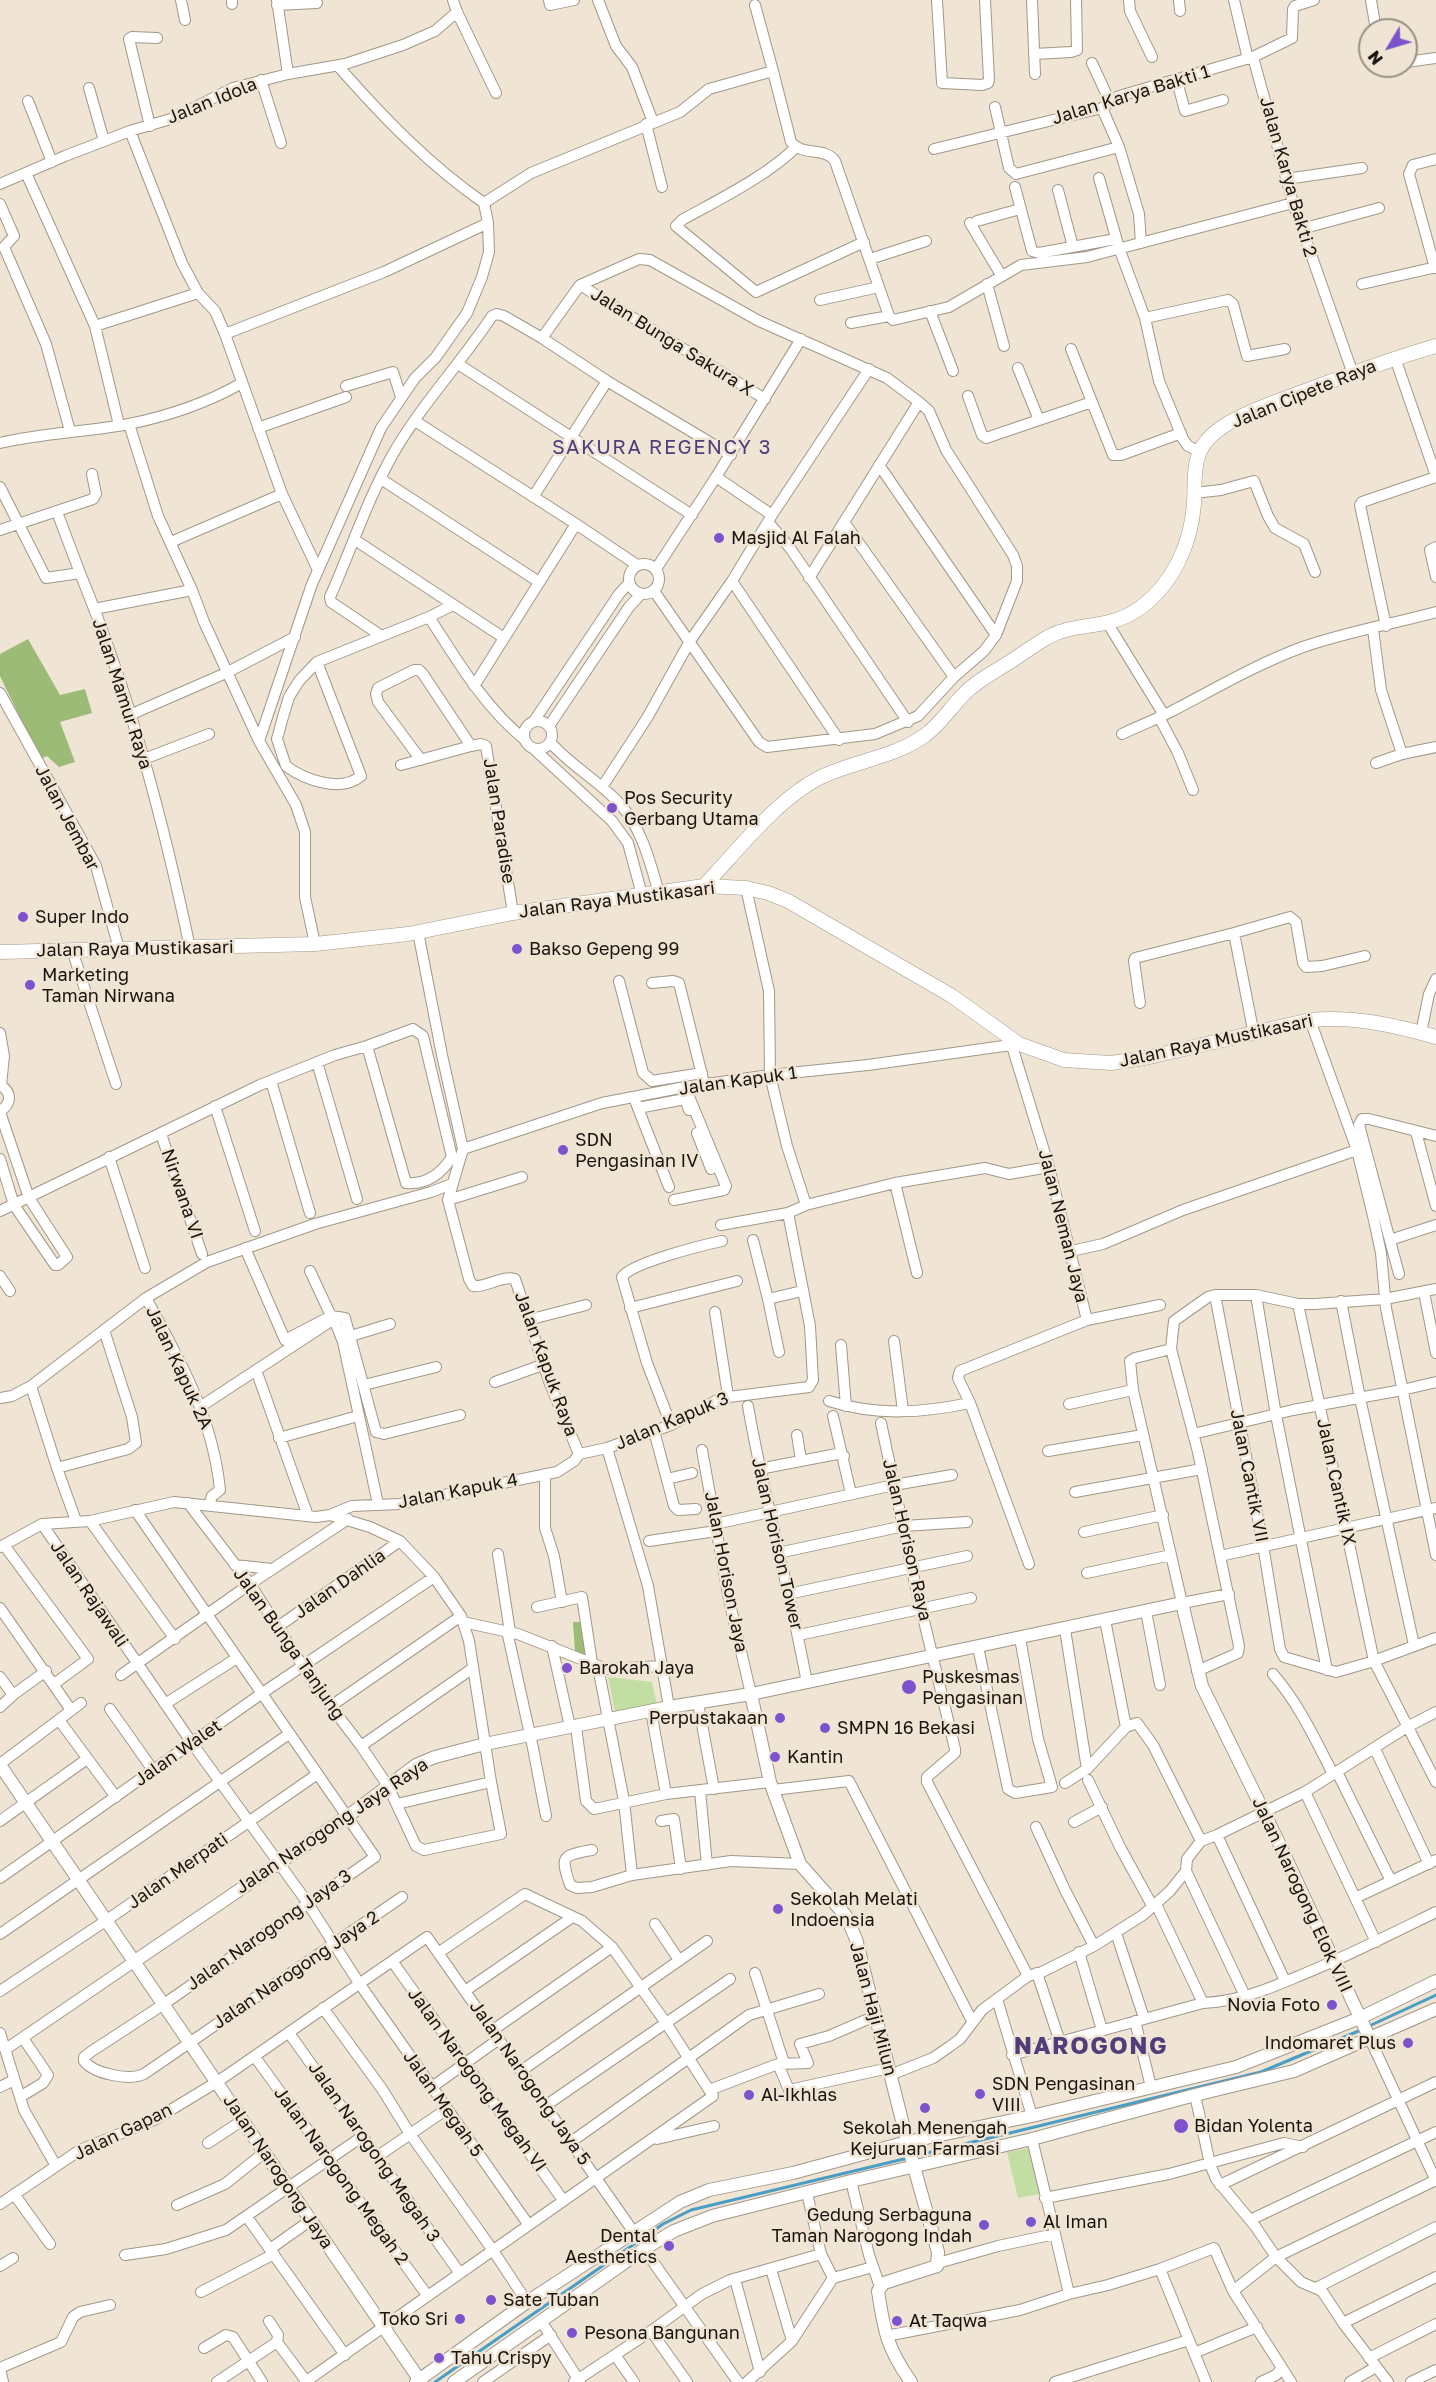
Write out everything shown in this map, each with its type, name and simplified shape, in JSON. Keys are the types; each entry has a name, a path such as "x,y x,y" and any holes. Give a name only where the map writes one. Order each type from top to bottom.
{"main road":[{"name":"Jalan Cipete Raya","path":"1200,452 1208,440 1235,420 1260,408 1395,358 1436,346"},
{"path":"704,886 780,806 808,784 916,741 934,728 978,682 1047,638 1071,629 1122,620 1143,606 1165,582 1188,538 1200,452"},
{"name":"Jalan Raya Mustikasari","path":"0,952 315,944 418,932 513,913 704,886 746,888 768,893 812,913 952,996 1016,1045 1064,1060 1111,1063 1145,1058 1254,1035 1310,1020 1349,1018 1402,1027 1436,1037"}],"street":[{"path":"181,0 185,20"},
{"path":"453,0 496,93"},
{"path":"549,0 550,5 574,0"},
{"path":"598,0 616,46 632,67 650,123 662,187"},
{"path":"937,0 944,84 982,85 988,83 985,0"},
{"path":"1032,0 1035,74"},
{"path":"1034,54 1077,50 1076,0"},
{"path":"1129,0 1130,12 1152,57"},
{"name":"Jalan Karya Bakti 2","path":"1234,0 1301,229 1353,374"},
{"path":"1292,3 1314,0"},
{"path":"1371,0 1374,18"},
{"path":"288,74 277,2 317,3"},
{"name":"Jalan Karya Bakti 1","path":"934,149 1001,134 1106,105 1126,94 1251,58 1291,39 1292,3"},
{"path":"755,5 789,136 796,147 807,151 827,153 836,161 889,316 895,320 949,307 1001,275 1029,263 1087,256 1117,244"},
{"name":"Jalan Idola","path":"0,184 130,131 194,110 233,88 288,74 338,66 403,45 435,31 457,12"},
{"path":"150,126 129,39 132,37 157,38"},
{"path":"1418,60 1436,58"},
{"path":"1092,63 1140,214 1141,243"},
{"path":"259,741 318,570 363,465 381,428 401,397 436,357 467,313 489,252 488,223 484,203 450,179 427,158 338,66"},
{"path":"484,203 531,172 680,112 709,89 773,71"},
{"path":"261,80 281,142"},
{"path":"1177,81 1185,111 1223,100"},
{"path":"89,88 104,141"},
{"path":"28,101 52,162"},
{"path":"995,107 1009,168 1016,174 1119,147"},
{"path":"130,131 182,263 197,292 215,311 225,334 282,494 318,570"},
{"path":"796,147 785,158 682,220 676,226 756,292 864,242"},
{"path":"1362,284 1436,267 1409,174 1413,165 1436,159"},
{"path":"1286,179 1362,168"},
{"path":"26,173 95,326 124,424 158,516 226,673 259,741 296,805 305,832 305,897 315,944"},
{"path":"1099,178 1117,244 1145,318 1158,381 1180,433 1188,446 1200,452"},
{"path":"1015,187 1032,251 1039,253 1073,247 1141,243 1293,203"},
{"path":"1058,190 1073,247"},
{"path":"0,204 14,236 4,247 46,344 70,431"},
{"path":"1301,229 1379,208"},
{"path":"1001,275 973,222 1020,209"},
{"path":"225,334 384,272 488,223"},
{"path":"870,259 926,242"},
{"path":"542,338 580,285 639,259 650,260 759,321 887,378 919,402 929,411 946,450 1013,555 1017,566 1017,581 996,635 984,651 954,677 930,705 908,722 874,734 767,747 762,746 654,591"},
{"path":"987,284 1005,346"},
{"name":"Jalan Bunga Sakura X","path":"580,285 765,399"},
{"path":"820,300 879,286"},
{"path":"95,326 197,292"},
{"path":"1145,318 1228,300 1233,304 1247,356 1285,349"},
{"path":"930,311 952,371"},
{"path":"380,635 331,602 330,597 394,454 415,421 492,316 497,314 542,338 607,381 731,455"},
{"path":"851,323 889,316"},
{"path":"656,569 731,455 801,339"},
{"path":"1071,350 1113,455 1121,455 1180,433"},
{"path":"1386,626 1360,505 1362,502 1436,476 1395,358"},
{"path":"458,364 692,515"},
{"path":"1018,368 1039,420"},
{"path":"602,787 647,718 690,641 732,581 770,518 869,369"},
{"path":"258,428 393,372 401,397"},
{"path":"533,496 607,381"},
{"path":"0,443 124,424 178,411 217,396 242,383"},
{"path":"968,396 985,438 1092,402"},
{"path":"809,578 919,402"},
{"path":"415,421 637,565"},
{"path":"879,465 996,635"},
{"path":"0,530 95,498 92,474"},
{"path":"716,477 770,518 908,722"},
{"path":"381,479 539,582"},
{"path":"1194,493 1221,490 1254,481 1275,528 1304,544 1315,572"},
{"path":"0,487 46,578 80,573"},
{"path":"171,542 282,494"},
{"name":"Jalan Mamur Raya","path":"57,512 132,714 170,853 190,948"},
{"path":"844,522 954,677"},
{"path":"474,686 576,524"},
{"path":"355,540 504,638"},
{"path":"1436,546 1430,550 1436,578"},
{"path":"641,594 632,589 629,583 630,572 637,565 645,563 656,569 659,580 654,591"},
{"path":"732,581 839,740"},
{"path":"525,740 524,731 527,726 534,721 619,594 629,583"},
{"path":"94,609 192,590"},
{"path":"549,726 629,606 641,594 654,591"},
{"path":"317,662 361,776 347,784 308,779 286,766 278,739 289,697 299,681 317,662 429,617 453,604"},
{"path":"1122,734 1162,716 1237,676 1302,648 1436,612"},
{"path":"429,617 474,686 510,727 612,821 628,843 642,895"},
{"path":"1108,624 1162,716 1193,790"},
{"path":"1373,629 1381,690 1402,754"},
{"path":"132,714 226,673 295,637"},
{"path":"421,760 378,702 376,694 378,687 414,670 419,670 423,674 471,746"},
{"name":"Jalan Jembar","path":"0,693 96,866 119,949"},
{"path":"534,721 542,721 553,733 545,748 534,749"},
{"path":"144,759 209,734"},
{"path":"550,742 624,809 641,837 659,893"},
{"name":"Jalan Paradise","path":"401,765 471,746 482,744 486,746 489,752 513,913"},
{"path":"1376,763 1402,754 1436,747"},
{"path":"612,821 624,809"},
{"path":"637,872 652,868"},
{"path":"746,888 769,991 770,1075 787,1146 806,1205"},
{"path":"1140,1003 1135,958 1290,917 1296,922 1302,963 1306,967 1365,956"},
{"name":"Jalan Kapuk Raya","path":"418,932 463,1149 448,1200 469,1279 473,1286 480,1287 508,1278 515,1279 550,1384 579,1454 607,1448"},
{"path":"1234,933 1254,1035"},
{"path":"72,951 116,1084"},
{"path":"1421,1033 1429,994 1436,979"},
{"path":"619,981 643,1073 647,1078 652,1081 702,1073"},
{"path":"652,983 673,981 679,984 704,1085"},
{"path":"1310,1020 1357,1150 1381,1253 1385,1299 1402,1390 1431,1509 1436,1555"},
{"path":"0,1211 108,1157 271,1081 317,1062 413,1029 423,1036 452,1157 432,1179 415,1184 406,1183 367,1046"},
{"path":"0,1033 4,1056 0,1085 7,1090 9,1097 6,1107 0,1112 29,1198 67,1257 58,1265 55,1265 14,1205 0,1159"},
{"name":"Jalan Kapuk 1","path":"463,1149 602,1103 636,1102 685,1087 1016,1045"},
{"name":"Jalan Neman Jaya","path":"1016,1045 1087,1320 960,1371 958,1378 970,1403 1029,1564"},
{"path":"317,1062 357,1199"},
{"path":"271,1081 310,1213"},
{"path":"674,1200 724,1190 726,1186 685,1087"},
{"path":"669,1187 636,1102 685,1099 711,1169"},
{"path":"215,1106 255,1231"},
{"path":"1399,1274 1359,1125 1362,1119 1369,1119 1436,1135"},
{"path":"1416,1132 1431,1172 1436,1206"},
{"name":"Nirwana VI","path":"161,1134 202,1254"},
{"path":"1071,1251 1103,1244 1183,1210 1357,1150"},
{"path":"108,1157 145,1268"},
{"path":"721,1225 788,1213 806,1205 895,1183 985,1168 1009,1174 1048,1167"},
{"path":"448,1200 522,1177"},
{"path":"895,1183 917,1273"},
{"path":"0,1398 12,1396 31,1386 146,1298 207,1262 315,1224 452,1184"},
{"path":"768,1299 802,1291 788,1213"},
{"path":"1390,1240 1436,1225"},
{"path":"753,1240 779,1352"},
{"path":"671,1425 647,1363 622,1277 626,1271 638,1266 722,1241"},
{"path":"245,1248 285,1340 331,1316 345,1318 374,1430 380,1435 460,1415"},
{"path":"310,1271 331,1316"},
{"path":"0,1276 10,1291"},
{"path":"630,1308 737,1281"},
{"path":"1197,1671 1238,1653 1239,1646 1202,1469 1171,1349 1174,1321 1208,1297 1215,1295 1256,1295 1298,1304 1385,1299 1436,1289"},
{"name":"Jalan Kapuk 3","path":"607,1448 671,1425 728,1396 809,1387 813,1380 811,1337 802,1291"},
{"path":"1424,1292 1436,1353"},
{"name":"Jalan Cantik VII","path":"1215,1295 1263,1545 1280,1649 1284,1657 1327,1670"},
{"path":"1256,1295 1276,1415 1327,1670 1343,1671 1436,1638"},
{"name":"Jalan Kapuk 2A","path":"146,1298 175,1352 212,1439 220,1490 212,1496 209,1505"},
{"path":"1341,1301 1414,1645"},
{"name":"Jalan Cantik IX","path":"1298,1304 1374,1661 1436,1782"},
{"path":"528,1320 586,1305"},
{"path":"1087,1320 1160,1305"},
{"path":"715,1312 728,1396"},
{"path":"200,1407 334,1319 343,1342 378,1504"},
{"path":"351,1336 390,1324"},
{"path":"57,1468 128,1449 136,1443 132,1418 104,1330"},
{"path":"894,1341 903,1411"},
{"path":"841,1345 846,1406"},
{"path":"1171,1349 1130,1361 1133,1390 1152,1477 1163,1515 1182,1603 1229,1594"},
{"path":"495,1382 544,1364"},
{"path":"364,1385 436,1368"},
{"path":"256,1370 308,1516"},
{"path":"1193,1434 1436,1382"},
{"path":"31,1386 76,1521"},
{"path":"1070,1404 1133,1390"},
{"path":"829,1401 879,1412 934,1410 970,1403"},
{"name":"Jalan Horison Tower","path":"748,1406 759,1469 799,1635 807,1683"},
{"path":"279,1438 358,1416"},
{"path":"833,1416 851,1494"},
{"name":"Jalan Horison Raya","path":"881,1423 955,1753 927,1777 927,1782 1033,1974"},
{"path":"654,1431 676,1509 696,1509"},
{"path":"1048,1451 1143,1434"},
{"path":"797,1435 801,1460"},
{"path":"607,1448 648,1586 669,1707"},
{"name":"Jalan Horison Jaya","path":"702,1450 729,1600 752,1694"},
{"name":"Jalan Kapuk 4","path":"330,1515 352,1506 400,1503 557,1472 574,1461 579,1454"},
{"path":"759,1469 837,1454 844,1456"},
{"path":"1075,1492 1202,1469"},
{"path":"667,1479 692,1473"},
{"path":"545,1474 545,1528 554,1556 562,1602"},
{"path":"649,1541 716,1527 770,1511 952,1475"},
{"path":"54,1684 88,1659 2,1546 42,1524 90,1521 166,1504 188,1503 308,1516 330,1515 348,1519 400,1541 434,1576 462,1619 469,1641 490,1782 398,1804"},
{"name":"Jalan Bunga Tanjung","path":"188,1503 250,1584 331,1706 388,1786 416,1846 424,1850 501,1834 490,1782"},
{"path":"1220,1556 1431,1509"},
{"path":"135,1510 316,1775 348,1816"},
{"path":"1084,1532 1163,1515"},
{"path":"121,1675 250,1584 348,1519"},
{"path":"90,1521 174,1639"},
{"path":"778,1553 904,1526 967,1522"},
{"name":"Jalan Rajawali","path":"42,1524 248,1821"},
{"name":"Jalan Dahlia","path":"279,1626 400,1541"},
{"path":"498,1554 508,1631 546,1816"},
{"path":"1087,1573 1171,1555"},
{"path":"788,1594 967,1556"},
{"path":"235,1565 272,1569"},
{"name":"Jalan Walet","path":"0,1878 261,1694 434,1576"},
{"path":"537,1607 582,1597 595,1665 609,1719 624,1801 632,1875"},
{"path":"799,1635 971,1598"},
{"name":"Jalan Narogong Jaya Raya","path":"135,1961 348,1816 416,1765 426,1761 485,1744 669,1707 807,1683 1182,1603"},
{"name":"Jalan Narogong Elok VIII","path":"1182,1603 1197,1671 1207,1698 1264,1813 1436,2180"},
{"path":"0,1608 71,1710"},
{"path":"1146,1611 1160,1685"},
{"path":"331,1706 462,1619 552,1646 606,1669 661,1666"},
{"path":"1105,1620 1126,1727"},
{"path":"1065,1629 1088,1775 1135,1876 1154,1906 1203,2004"},
{"path":"978,1647 1005,1777 1011,1791 1015,1793 1052,1787 1038,1739 1020,1638"},
{"path":"552,1646 573,1727 586,1801 594,1809 666,1794 849,1781 972,2021"},
{"path":"165,1704 237,1658"},
{"path":"361,1746 472,1668"},
{"path":"0,1707 46,1671"},
{"path":"1273,1674 1285,1688 1308,1725 1391,1881"},
{"path":"0,1677 13,1695"},
{"name":"Jalan Haji Milun","path":"752,1694 771,1786 800,1864 846,1916 861,1957 938,2252 938,2263"},
{"path":"0,1765 81,1703"},
{"path":"698,1703 714,1789"},
{"path":"110,1710 153,1770"},
{"path":"651,1711 666,1794"},
{"path":"1245,1996 1186,1871 1187,1859 1201,1841 1305,1792 1407,1727 1436,1712"},
{"path":"59,1720 116,1797"},
{"path":"1065,1783 1088,1775 1126,1727 1137,1723 1153,1745 1201,1841"},
{"path":"0,1934 289,1734"},
{"path":"1355,1898 1432,1862 1375,1749"},
{"path":"0,1821 87,1759"},
{"name":"Jalan Narogong Jaya","path":"0,1765 419,2381"},
{"name":"Jalan Merpati","path":"0,1991 316,1775"},
{"path":"700,1791 707,1865"},
{"path":"1305,1792 1376,1942"},
{"path":"1074,1822 1102,1808"},
{"name":"Jalan Narogong Jaya 3","path":"144,2074 138,2078 98,2072 87,2066 84,2057 375,1857 348,1816"},
{"path":"661,1821 674,1819 681,1869"},
{"name":"Jalan Megah 5","path":"248,1821 307,1902 359,1983 528,2224"},
{"path":"1036,1827 1094,1946"},
{"path":"1217,1835 1285,1981"},
{"path":"592,1850 569,1855 566,1858 563,1864 570,1885 577,1888 592,1887 632,1875 731,1862 800,1864"},
{"path":"755,1973 789,2090 917,2066 960,2039 972,2021 997,1999 1033,1974 1094,1946 1154,1906 1186,1871"},
{"path":"269,2321 278,2335 277,2343 305,2382 713,2096 666,2023 612,1947 582,1921 571,1918 525,1894 438,1953"},
{"name":"Jalan Narogong Jaya 2","path":"144,2074 402,1898"},
{"path":"1012,2055 1203,2004 1225,2002 1263,1992 1333,1962 1436,1912"},
{"path":"465,1991 571,1918"},
{"path":"655,1924 680,1960"},
{"path":"1116,1933 1140,2020 1151,2087"},
{"name":"Jalan Narogong Jaya 5","path":"427,1937 633,2231"},
{"name":"Jalan Gapan","path":"0,2204 80,2150 154,2120 217,2082 427,1937"},
{"path":"521,2071 706,1941"},
{"path":"432,2087 466,2064 496,2035 612,1947"},
{"path":"1079,1952 1101,2030"},
{"path":"6,2049 135,1961"},
{"name":"Jalan Narogong Megah VI","path":"392,1961 563,2200"},
{"path":"1033,1974 1060,2042"},
{"path":"545,2106 730,1979"},
{"path":"419,2381 527,2302 633,2231 680,2202 710,2190 793,2173 1032,2139 1294,2071 1365,2029 1436,1982"},
{"path":"571,2142 744,2018 766,2009 819,1994"},
{"path":"997,1999 1032,2116"},
{"path":"323,2008 382,2089 410,2134 527,2302"},
{"path":"454,2382 644,2249 674,2231 712,2216 850,2181 911,2155 1032,2116 1236,2067 1436,2009"},
{"path":"709,2090 781,2063 808,2063 800,2044 829,2036 876,2016"},
{"path":"0,2033 24,2110 56,2166"},
{"name":"Jalan Narogong Megah 3","path":"289,2033 459,2272"},
{"path":"20,2097 43,2083 48,2075 23,2038"},
{"name":"Jalan Narogong Megah 2","path":"255,2057 427,2295"},
{"path":"0,2087 14,2080"},
{"path":"1220,2185 1436,2082"},
{"path":"1195,2095 1210,2164 1220,2185 1250,2220 1276,2256 1301,2282 1316,2288 1328,2299 1343,2323 1388,2382"},
{"path":"378,2156 447,2109"},
{"path":"208,2144 243,2120"},
{"path":"651,2141 714,2126"},
{"path":"1250,2220 1436,2132"},
{"path":"125,2255 166,2250 226,2230 363,2136"},
{"path":"1032,2139 1070,2294"},
{"path":"1045,2198 1210,2164 1284,2143 1303,2146"},
{"path":"177,2205 225,2184 264,2152"},
{"path":"1233,2291 1276,2256 1436,2180"},
{"path":"850,2181 880,2287"},
{"path":"807,2193 821,2254 833,2278"},
{"path":"14,2194 50,2244"},
{"path":"247,2217 345,2355"},
{"path":"201,2292 272,2251 311,2220"},
{"path":"1316,2288 1436,2227"},
{"path":"911,2382 890,2350 878,2291 880,2287 884,2283 934,2267 938,2263 998,2246 1055,2234"},
{"path":"886,2336 1020,2310 1160,2269 1215,2248 1233,2291 1279,2359 1291,2382"},
{"path":"644,2249 738,2382"},
{"path":"542,2321 577,2381 702,2294 735,2279 821,2254"},
{"path":"0,2266 14,2258"},
{"path":"747,2382 792,2342 833,2278 873,2267"},
{"path":"771,2269 792,2342"},
{"path":"1160,2269 1206,2382"},
{"path":"1343,2323 1436,2277"},
{"path":"735,2279 759,2372"},
{"path":"2,2382 0,2370 61,2342 69,2322 80,2312 110,2305"},
{"path":"1350,2382 1372,2363 1436,2324"},
{"path":"1194,2353 1257,2327"},
{"path":"651,2331 687,2382"},
{"path":"204,2348 226,2335 233,2337 262,2382"},
{"path":"483,2382 551,2335"},
{"path":"1055,2382 1189,2340"},
{"path":"217,2382 277,2343"},
{"path":"615,2355 634,2382"},
{"path":"1261,2382 1276,2375 1282,2368"},
{"path":"1412,2382 1436,2370"}],"green space":[{"path":"28,639 60,695 85,689 92,713 60,722 75,762 59,767 47,756 40,759 0,676 0,654"},
{"path":"573,1622 584,1622 589,1656 575,1651"},
{"path":"608,1677 652,1682 657,1704 615,1712"},
{"path":"1030,2148 1040,2194 1018,2198 1007,2152"}],"waterway":[{"path":"1367,2027 1436,1995"},
{"path":"915,2156 1261,2072 1361,2030"},
{"path":"435,2382 663,2224 691,2210 908,2158"}],"place":[{"name":"Masjid Al Falah","path":"719,538"},
{"name":"Pos Security Gerbang Utama","path":"612,808"},
{"name":"Super Indo","path":"23,917"},
{"name":"Bakso Gepeng 99","path":"517,949"},
{"name":"Marketing Taman Nirwana","path":"30,985"},
{"name":"SDN Pengasinan IV","path":"563,1150"},
{"name":"Barokah Jaya","path":"567,1668"},
{"name":"Puskesmas Pengasinan","path":"909,1687"},
{"name":"Perpustakaan","path":"780,1718"},
{"name":"SMPN 16 Bekasi","path":"825,1728"},
{"name":"Kantin","path":"775,1757"},
{"name":"Sekolah Melati Indoensia","path":"778,1909"},
{"name":"Novia Foto","path":"1332,2005"},
{"name":"Indomaret Plus","path":"1408,2043"},
{"name":"SDN Pengasinan VIII","path":"980,2094"},
{"name":"Al-Ikhlas","path":"749,2095"},
{"name":"Sekolah Menengah Kejuruan Farmasi","path":"925,2108"},
{"name":"Bidan Yolenta","path":"1181,2126"},
{"name":"Al Iman","path":"1031,2222"},
{"name":"Gedung Serbaguna Taman Narogong Indah","path":"984,2225"},
{"name":"Dental Aesthetics","path":"669,2246"},
{"name":"Sate Tuban","path":"491,2300"},
{"name":"Toko Sri","path":"460,2319"},
{"name":"At Taqwa","path":"897,2321"},
{"name":"Pesona Bangunan","path":"572,2333"},
{"name":"Tahu Crispy","path":"439,2358"}],"district":[{"name":"SAKURA REGENCY 3","path":"662,448"},
{"name":"NAROGONG","path":"1091,2046"}]}
